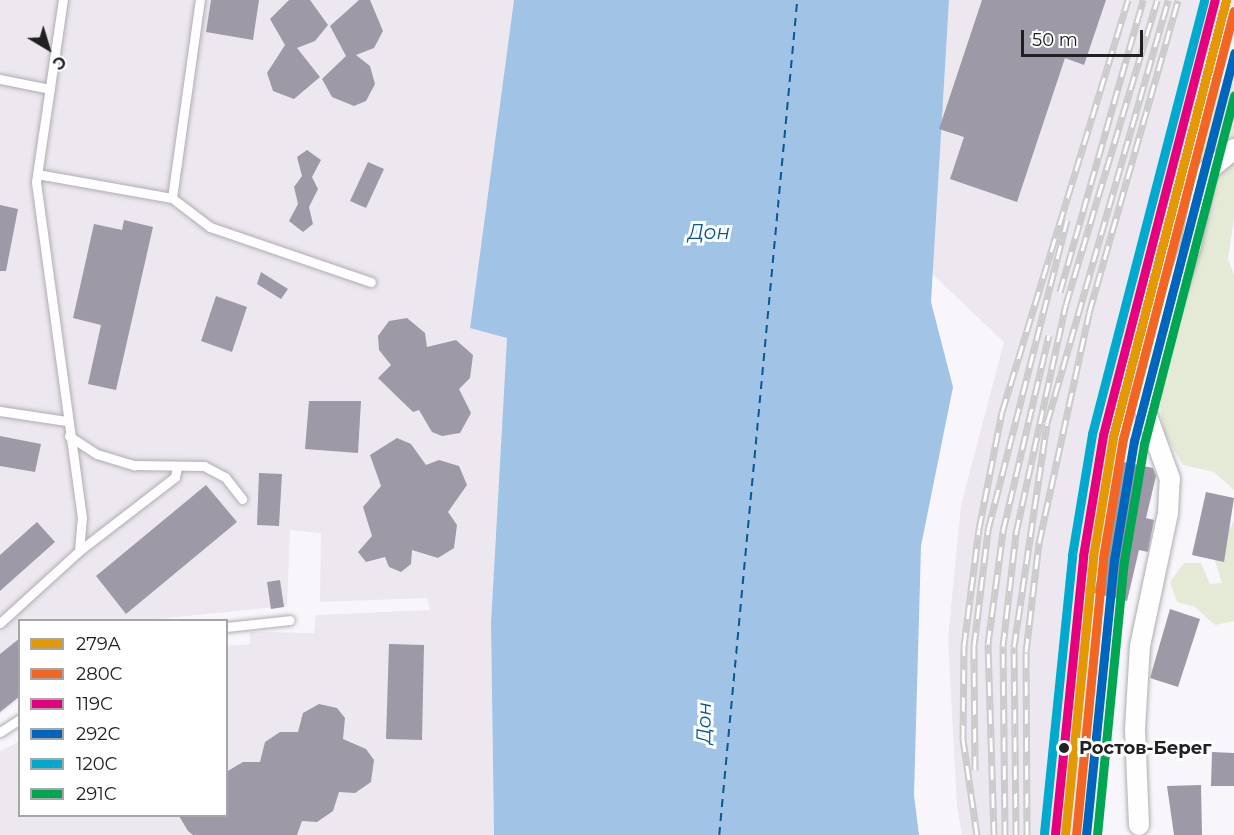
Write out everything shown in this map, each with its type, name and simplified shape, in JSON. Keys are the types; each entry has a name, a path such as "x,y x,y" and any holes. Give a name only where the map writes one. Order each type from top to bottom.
{"street":[{"path":"1139,825 1135,729 1140,646 1168,513 1170,478 1141,399 1191,245 1207,171 1234,149"}],"lane":[{"path":"63,0 37,174 66,421 82,518 80,550"},
{"path":"172,198 200,0"},
{"path":"0,79 50,89"},
{"path":"37,174 172,198 210,227 371,282"},
{"path":"0,411 66,421"},
{"path":"69,436 97,454 134,465 204,466 225,477 242,499"},
{"path":"0,623 80,550 175,477 177,467"},
{"path":"228,627 290,620"},
{"path":"0,732 18,720"}],"shaded area":[{"path":"0,0 514,0 470,327 507,338 491,623 494,835 0,835 0,751 18,742 18,817 228,817 228,646 250,644 250,632 314,633 316,615 430,610 427,598 320,602 321,533 290,530 287,606 157,619 18,619 18,701 0,714"},
{"path":"949,0 1234,0 1234,32 1123,450 1095,586 1074,835 962,835 957,806 948,639 961,505 1004,342 932,274"}],"green space":[{"path":"1234,82 1234,217 1228,260 1234,274 1234,490 1214,472 1183,465 1165,435 1158,396 1186,298 1170,269 1217,92"},
{"path":"1234,521 1234,621 1215,625 1195,607 1177,602 1170,582 1184,563 1201,563 1210,584 1222,583 1214,558"}],"water":[{"name":"Дон","path":"514,0 949,0 931,302 953,387 921,546 914,795 919,835 494,835 491,623 507,338 470,328"}],"building":[{"path":"211,0 259,0 253,40 206,32"},
{"path":"289,0 310,0 328,25 315,41 297,48 320,77 294,99 273,91 267,73 285,45 270,19"},
{"path":"359,0 370,0 383,31 374,48 356,55 370,66 375,84 366,101 354,106 332,97 322,79 346,56 330,26"},
{"path":"982,0 1106,0 1084,65 1065,58 1017,202 950,179 964,137 939,129"},
{"path":"307,150 321,160 312,177 318,189 309,207 313,224 303,232 289,221 298,204 294,187 302,176 297,157"},
{"path":"368,162 384,169 366,208 350,201"},
{"path":"0,205 18,209 6,271 0,271"},
{"path":"124,220 153,227 116,390 88,384 101,325 73,318 94,224 122,230"},
{"path":"261,272 288,289 281,299 257,284"},
{"path":"216,296 247,307 232,352 201,341"},
{"path":"407,318 425,333 427,347 456,340 473,355 470,378 459,389 471,413 460,433 442,436 432,432 419,410 413,412 378,378 391,365 379,350 378,336 389,321"},
{"path":"309,401 361,401 358,453 305,449"},
{"path":"0,436 41,444 35,472 0,466"},
{"path":"397,438 411,444 426,465 439,460 459,466 467,485 448,512 457,525 454,548 438,558 412,550 411,564 401,572 389,567 385,557 366,562 358,552 372,536 363,507 381,486 370,455"},
{"path":"1124,462 1153,468 1156,476 1146,518 1154,520 1148,552 1139,550 1127,601 1094,593"},
{"path":"259,473 282,474 279,526 257,525"},
{"path":"206,485 237,522 126,614 96,576"},
{"path":"1206,492 1234,498 1224,562 1192,555"},
{"path":"37,522 55,542 0,591 0,555"},
{"path":"280,580 284,607 271,609 267,582"},
{"path":"1170,609 1200,619 1178,687 1150,678"},
{"path":"18,640 18,698 0,712 0,654"},
{"path":"389,644 424,645 422,740 386,739"},
{"path":"319,704 337,708 345,718 343,739 366,749 374,760 371,782 355,793 339,792 333,811 317,822 302,821 297,835 193,835 188,831 180,817 228,817 228,771 243,762 260,762 265,742 280,732 298,732 303,713"},
{"path":"1212,752 1234,753 1234,786 1211,786"},
{"path":"1201,785 1202,835 1174,835 1167,786"}],"ferry route":[{"path":"719,835 797,0"}],"railway":[{"path":"977,835 963,739 964,646 979,529 1002,412 1128,0"},
{"path":"1060,292 1143,0"},
{"path":"1005,835 1003,646 1016,533 1066,304 1157,0"},
{"path":"1016,835 1014,647 1047,423 1168,0"},
{"path":"1027,835 1026,652 1039,543 1089,313 1178,0"},
{"path":"975,770 974,646 988,530 1067,220"},
{"path":"994,835 988,644 1003,531 1049,335"}],"transit line":[{"name":"120С","path":"1044,833 1072,555 1092,434 1204,0"},
{"name":"119С","path":"1055,834 1083,556 1103,435 1215,0"},
{"name":"279А","path":"1065,835 1093,557 1113,437 1226,0"},
{"name":"280С","path":"1076,835 1103,558 1123,439 1234,11"},
{"name":"292С","path":"1086,835 1114,560 1134,441 1234,53"},
{"name":"291С","path":"1097,835 1124,561 1144,444 1234,95"}],"place":[{"name":"Ростов-Берег","path":"1064,748"}]}
